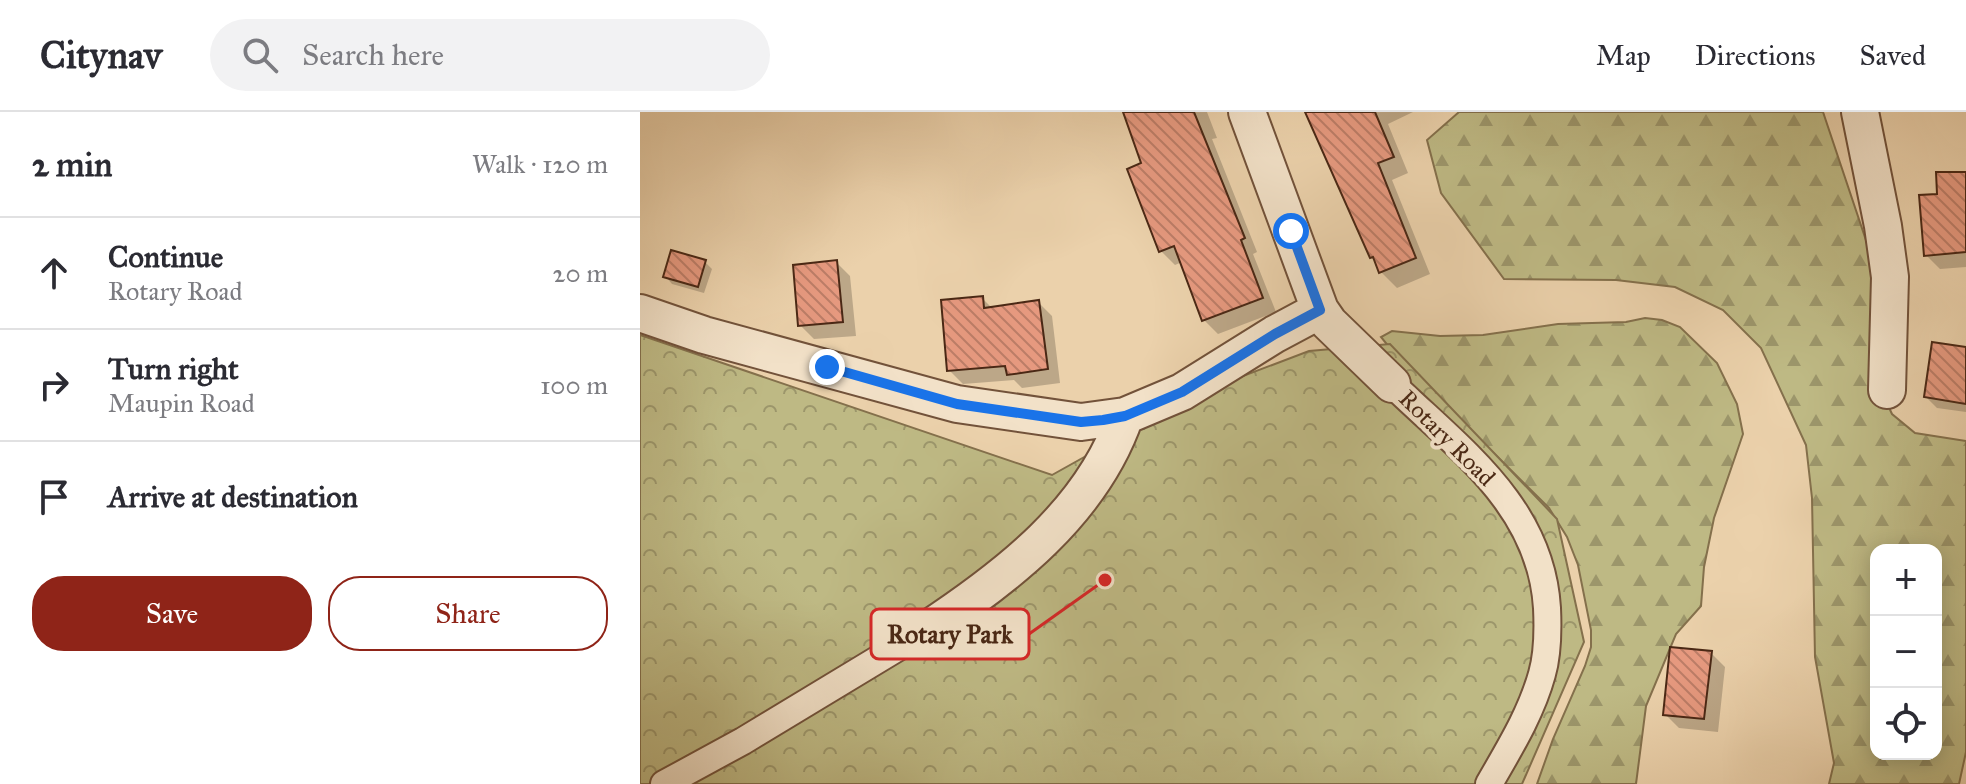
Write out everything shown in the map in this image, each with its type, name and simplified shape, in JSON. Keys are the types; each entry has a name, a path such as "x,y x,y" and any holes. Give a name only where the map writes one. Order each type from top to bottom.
{"street":[{"name":"Rotary Road","path":"1247,112 1320,310 1329,323 1503,493 1536,549 1545,585 1548,630 1543,673 1521,728 1489,784"},
{"path":"1860,112 1890,277 1887,390"},
{"path":"640,313 704,335 957,404 1081,422 1125,416 1182,392 1320,310"},
{"path":"664,784 743,741 964,606 1004,574 1071,510 1108,458 1125,416"}],"green space":[{"path":"1459,112 1823,112 1880,282 1879,386 1892,414 1915,433 1966,441 1966,752 1959,784 1829,784 1834,763 1815,657 1812,498 1806,445 1761,348 1723,310 1675,287 1616,280 1504,279 1441,193 1427,140"},
{"path":"1645,318 1680,327 1717,363 1737,404 1743,434 1714,518 1704,567 1701,606 1676,634 1646,706 1636,784 1537,784 1591,647 1591,630 1578,565 1567,537 1549,508 1398,358 1381,337 1392,331 1440,336 1483,335 1558,324 1626,322"},
{"path":"640,335 1052,475 1201,392 1309,351 1390,344 1557,519 1584,642 1522,784 640,784"}],"building":[{"path":"1123,112 1194,112 1245,238 1241,240 1263,298 1202,321 1174,246 1159,252 1127,169 1141,163"},
{"path":"1305,112 1375,112 1394,157 1378,163 1416,258 1379,273"},
{"path":"1936,172 1966,172 1966,252 1924,256 1919,195 1937,194"},
{"path":"671,250 706,260 698,287 663,277"},
{"path":"837,260 843,322 798,326 793,265"},
{"path":"983,296 984,308 1039,300 1048,369 1007,375 1005,366 947,371 941,300"},
{"path":"1932,342 1966,347 1966,404 1924,397"},
{"path":"1670,647 1712,651 1704,719 1663,715"}],"place":[{"name":"Rotary Park","path":"1105,580"}],"route":[{"path":"827,367 957,404 1000,412 1081,422 1125,416 1182,392 1320,310 1291,231"}]}
